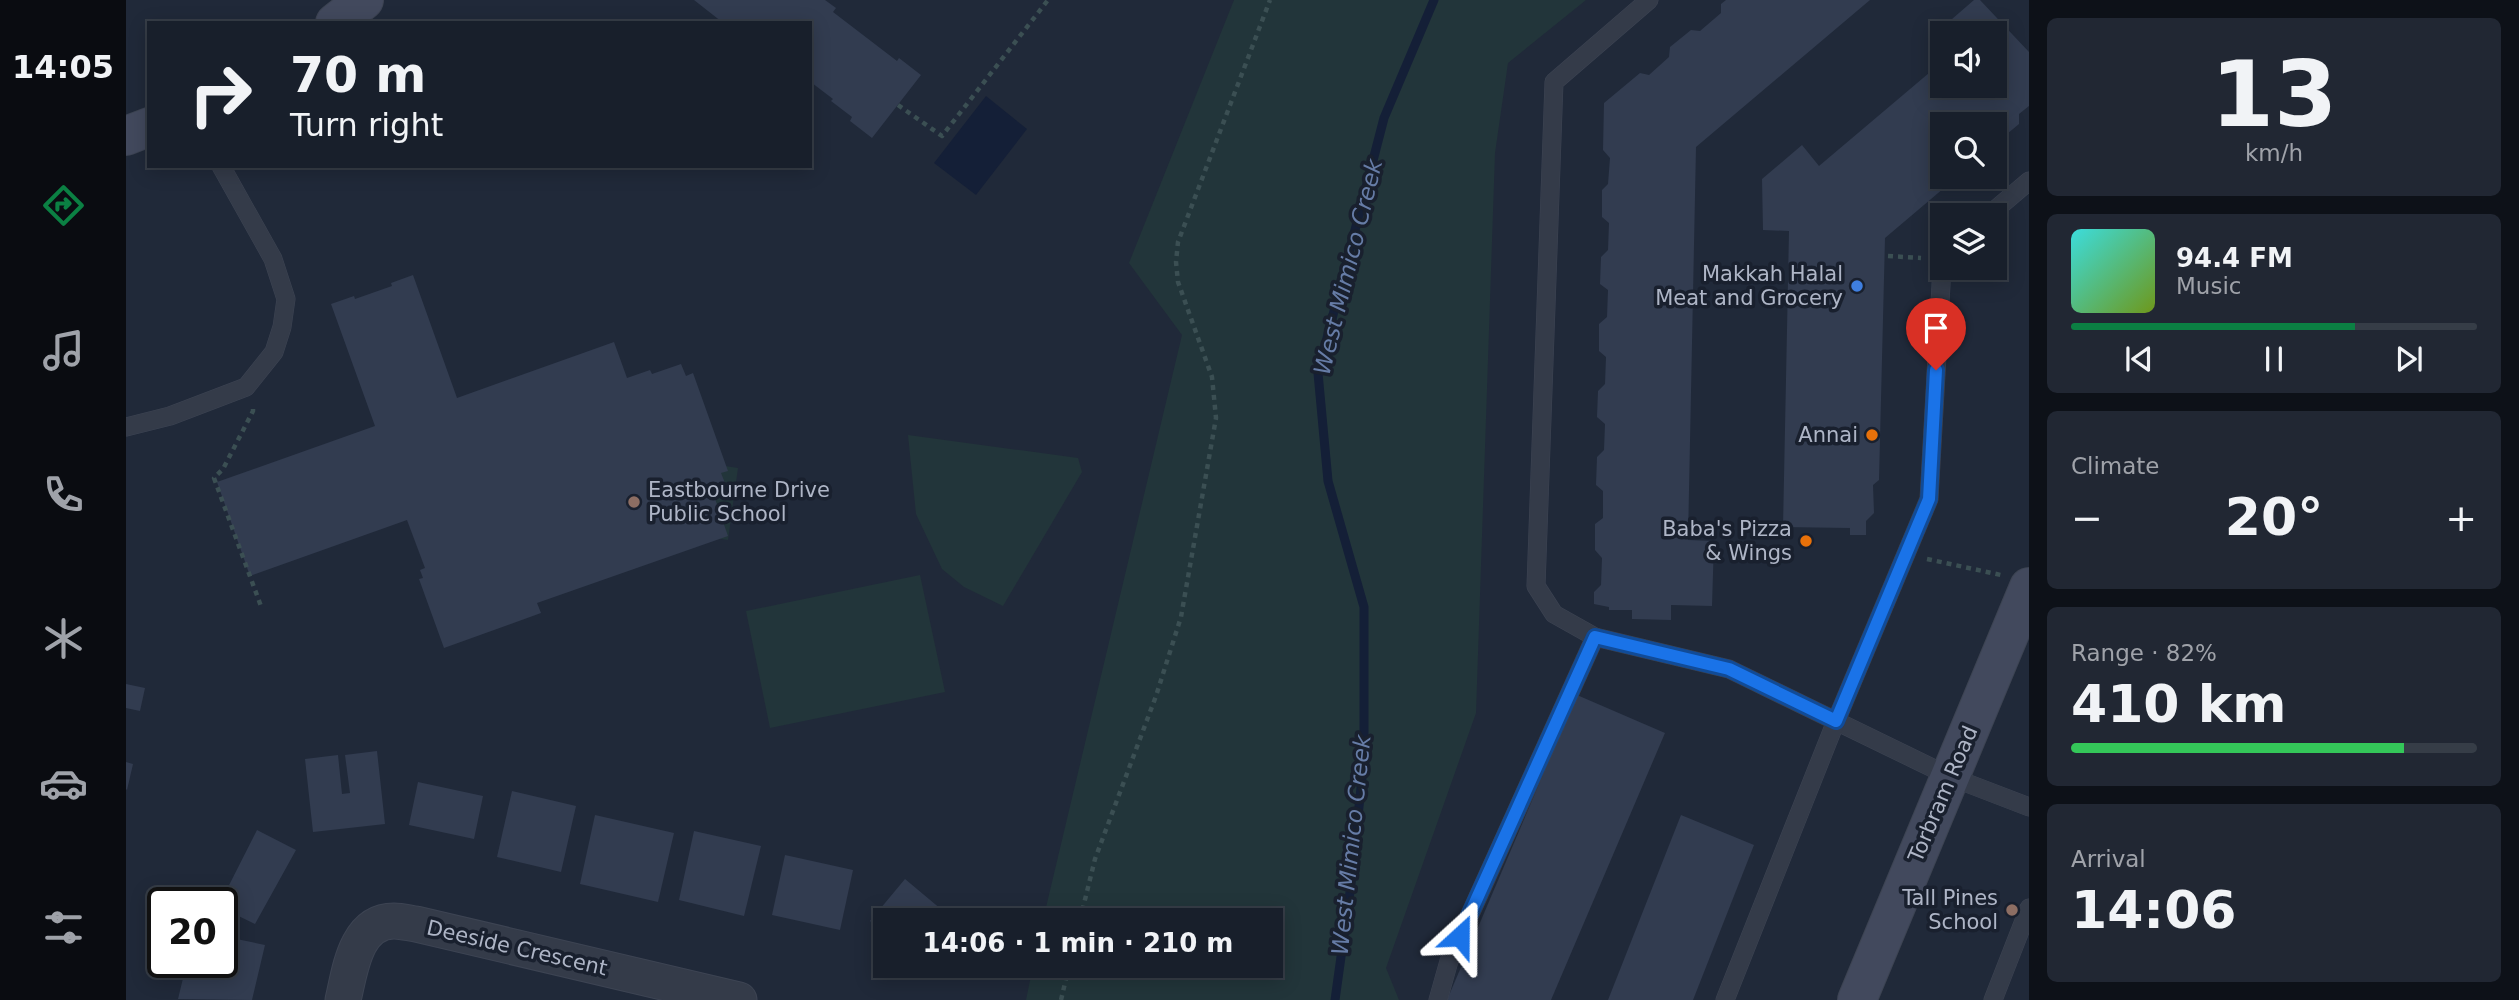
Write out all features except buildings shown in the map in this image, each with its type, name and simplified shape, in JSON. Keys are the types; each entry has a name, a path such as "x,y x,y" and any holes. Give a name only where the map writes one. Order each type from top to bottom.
{"main road":[{"path":"338,21 364,0"},
{"path":"126,136 147,128"},
{"name":"Torbram Road","path":"1857,1000 1951,777 2016,581"}],"street":[{"name":"Deeside Crescent","path":"343,1000 354,956 367,931 391,920 739,1000"}],"lane":[{"path":"1649,0 1554,82 1536,586 1554,614 1595,637 1729,669 1951,777 2029,807"},
{"path":"126,427 170,416 246,387 274,352 282,327 286,299 273,259 222,168"},
{"path":"2003,203 2029,181"},
{"path":"1725,1000 1836,721 1929,499 1935,280"},
{"path":"1438,1000 1449,961 1595,637"},
{"path":"1993,1000 2029,908"}],"path":[{"path":"898,105 942,136 1048,0"},
{"path":"1083,908 1095,859 1156,696 1181,617 1216,418 1212,377 1178,282 1178,242 1270,0"},
{"path":"1888,257 1930,262"},
{"path":"246,387 253,411 223,469 214,478 262,609"},
{"path":"1906,554 2016,581"},
{"path":"1061,1000 1066,978"}],"green space":[{"path":"1234,0 1586,0 1508,63 1495,153 1476,713 1386,968 1399,1000 1026,1000 1031,978 1283,978 1283,908 1046,908 1182,335 1129,263"},
{"path":"908,435 1078,458 1082,472 1003,606 964,587 942,569 916,514"},
{"path":"675,458 738,468 728,540 664,530"},
{"path":"920,575 945,692 770,728 746,611"}],"water":[{"path":"986,96 1027,129 976,195 934,163"}],"waterway":[{"name":"West Mimico Creek","path":"1335,1000 1364,759 1364,607 1328,481 1318,373 1384,118 1434,0"}],"place":[{"name":"Makkah Halal Meat and Grocery","path":"1857,286"},
{"name":"Annai","path":"1872,435"},
{"name":"Eastbourne Drive Public School","path":"634,502"},
{"name":"Baba's Pizza & Wings","path":"1806,541"},
{"name":"Tall Pines School","path":"2012,910"}],"route":[{"path":"1460,936 1595,637 1729,669 1836,721 1929,499 1936,370"}]}
